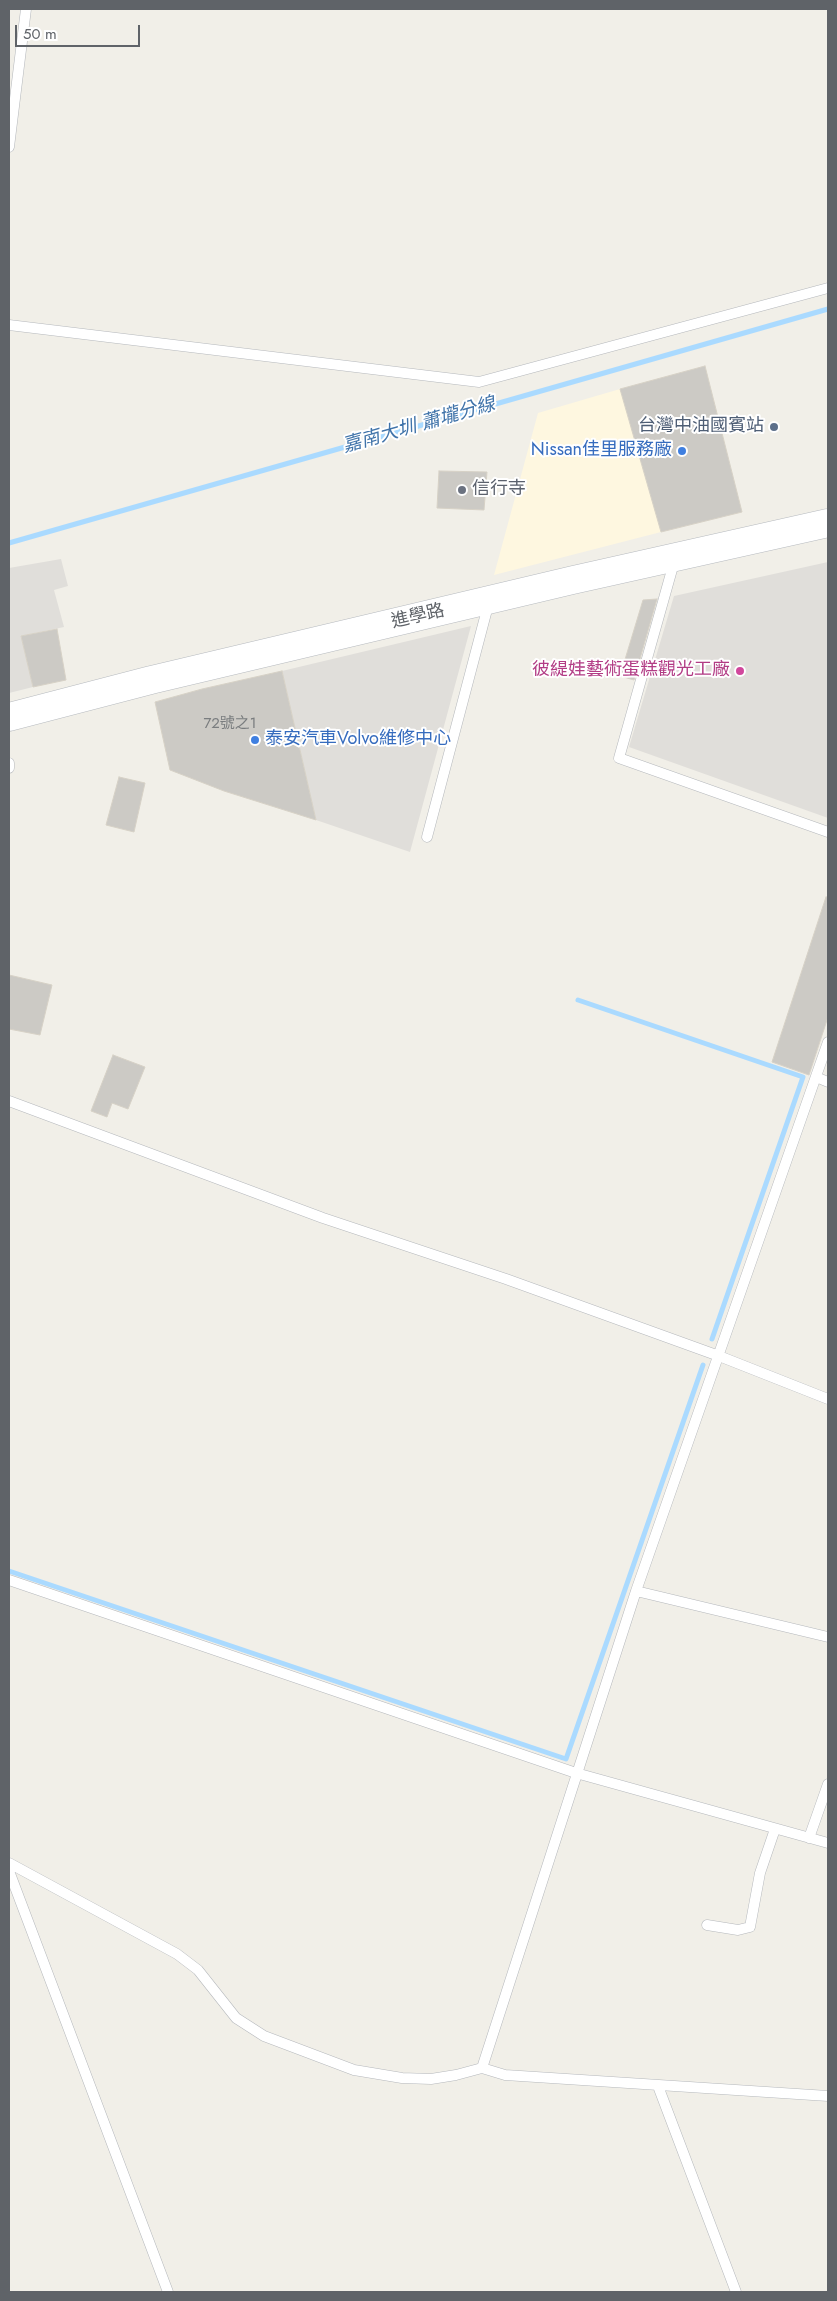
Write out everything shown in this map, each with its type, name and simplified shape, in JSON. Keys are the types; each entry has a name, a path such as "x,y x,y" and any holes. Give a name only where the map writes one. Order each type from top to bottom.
{"main road":[{"name":"進學路","path":"9,717 151,680 828,523"}],"lane":[{"path":"9,147 26,9"},
{"path":"9,326 479,382 828,288"},
{"path":"675,557 619,758 828,832"},
{"path":"427,838 489,601"},
{"path":"9,763 9,768"},
{"path":"482,2068 636,1591 828,1042"},
{"path":"816,1077 828,1082"},
{"path":"9,1101 323,1218 512,1282 719,1356 828,1400"},
{"path":"9,1580 576,1773 828,1843"},
{"path":"636,1591 828,1637"},
{"path":"809,1838 828,1784"},
{"path":"707,1925 738,1930 750,1927 760,1873 776,1829"},
{"path":"9,1863 176,1954 198,1970 236,2018 264,2036 354,2070 402,2078 431,2079 482,2068 505,2075 828,2096"},
{"path":"9,1871 168,2292"},
{"path":"658,2086 736,2292"}],"shaded area":[{"path":"620,389 661,532 494,575 538,413"},
{"path":"61,559 68,586 54,590 64,627 21,636 33,687 9,693 9,568"},
{"name":"彼緹娃藝術蛋糕觀光工廠","path":"828,562 828,818 629,747 674,596"},
{"path":"471,626 410,852 316,820 282,671"}],"building":[{"name":"Nissan佳里服務廠","path":"705,366 742,512 661,532 620,389"},
{"name":"信行寺","path":"439,471 487,472 484,510 437,508"},
{"path":"657,599 634,680 620,676 643,600"},
{"path":"57,629 66,680 33,687 21,636"},
{"name":"泰安汽車Volvo維修中心","path":"282,671 316,820 224,791 170,770 155,702"},
{"path":"119,777 145,783 134,832 106,825"},
{"path":"826,897 828,897 828,1017 809,1075 772,1062"},
{"path":"9,975 52,985 40,1035 9,1029"},
{"path":"113,1055 145,1067 128,1109 112,1103 107,1117 91,1111"}],"waterway":[{"name":"嘉南大圳 蕭壠分線","path":"9,543 828,309"},
{"path":"578,1000 803,1077 712,1339"},
{"path":"9,1571 566,1759 703,1365"}],"place":[{"name":"台灣中油國賓站","path":"774,427"},
{"name":"Nissan佳里服務廠","path":"682,451"},
{"name":"信行寺","path":"462,490"},
{"name":"彼緹娃藝術蛋糕觀光工廠","path":"740,671"},
{"name":"泰安汽車Volvo維修中心","path":"255,740"}]}
